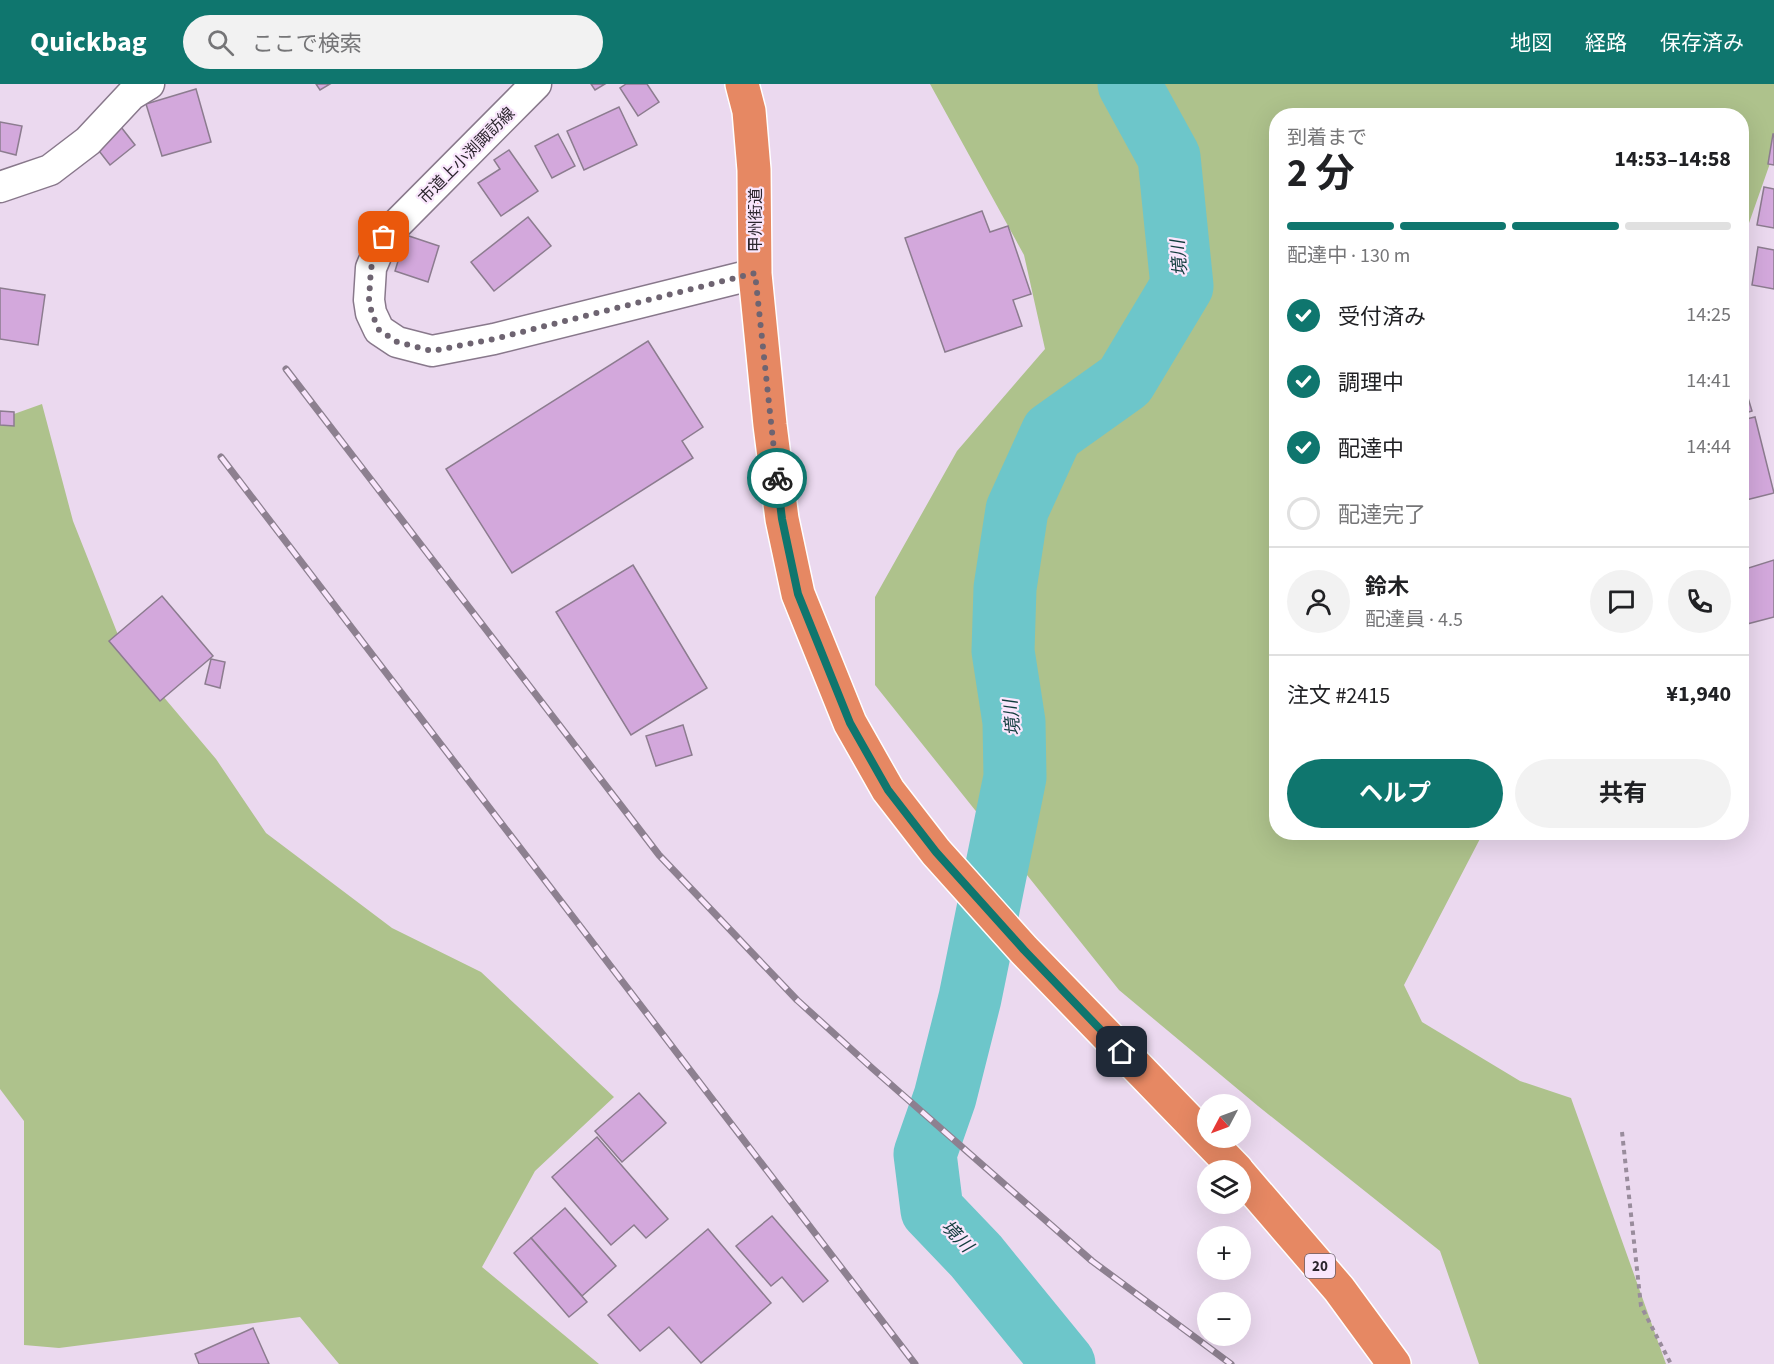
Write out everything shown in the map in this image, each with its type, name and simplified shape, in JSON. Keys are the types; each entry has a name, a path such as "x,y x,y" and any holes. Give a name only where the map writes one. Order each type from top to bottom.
{"highway":[{"name":"甲州街道","path":"742,84 749,111 754,170 755,273 782,519 798,594 850,723 888,790 936,852 1024,950 1226,1160"},
{"name":"20","path":"1251,1187 1339,1288 1394,1364"}],"street":[{"path":"0,188 50,170 88,141 131,95 149,84"},
{"name":"市道上小渕諏訪線","path":"536,84 384,237 371,268 369,300 379,330 397,342 432,351 494,339 755,273"}],"path":[{"path":"1622,1132 1641,1306 1671,1364"}],"green space":[{"path":"930,84 1774,84 1774,152 1749,223 1749,108 1269,108 1269,840 1479,840 1404,985 1422,1022 1520,1081 1571,1098 1666,1364 1479,1364 1440,1251 1258,1106 1251,1100 1251,1094 1244,1094 1119,990 875,685 875,597 957,451 1045,349 1024,255"},
{"path":"42,404 73,521 124,650 216,759 266,833 392,928 481,972 614,1097 535,1171 482,1267 599,1364 339,1364 300,1317 59,1348 24,1345 24,1121 0,1089 0,419"}],"building":[{"path":"316,84 330,84 320,90"},
{"path":"591,84 605,84 595,90"},
{"path":"626,84 647,84 659,102 638,116 620,88"},
{"path":"196,89 211,142 162,156 146,104"},
{"path":"619,107 637,145 584,170 567,131"},
{"path":"0,122 22,126 16,155 0,151"},
{"path":"121,127 135,145 110,165 96,147"},
{"path":"558,134 575,166 552,178 535,146"},
{"path":"1774,134 1774,165 1768,164"},
{"path":"509,150 538,191 501,216 478,183 500,169 494,160"},
{"path":"1764,187 1774,189 1774,228 1757,225"},
{"path":"982,211 990,232 1008,226 1031,294 1013,300 1022,326 945,352 905,238"},
{"path":"528,217 551,246 494,291 471,262"},
{"path":"406,235 439,246 428,282 395,271"},
{"path":"1758,247 1774,250 1774,289 1752,285"},
{"path":"0,288 45,295 38,345 0,339"},
{"path":"648,341 703,427 682,441 693,458 512,573 446,469"},
{"path":"0,411 14,412 14,426 0,425"},
{"path":"1755,417 1774,493 1749,499 1749,418"},
{"path":"1774,560 1774,617 1749,623 1749,568"},
{"path":"633,565 707,688 631,735 556,612"},
{"path":"162,596 213,656 160,701 109,641"},
{"path":"211,659 225,662 220,688 205,684"},
{"path":"683,725 692,755 656,766 646,736"},
{"path":"639,1093 666,1123 622,1162 595,1131"},
{"path":"597,1137 668,1219 646,1238 634,1225 611,1245 552,1177"},
{"path":"565,1208 616,1266 582,1296 531,1238"},
{"path":"772,1216 828,1281 803,1302 782,1277 771,1286 736,1246"},
{"path":"708,1229 771,1303 701,1363 669,1327 640,1351 608,1315"},
{"path":"531,1238 587,1302 569,1317 514,1253"},
{"path":"253,1328 269,1364 199,1364 195,1354"}],"waterway":[{"name":"境川","path":"1064,1364 976,1256 932,1210 925,1154 945,1097 970,998 1015,777 1014,722 1003,651 1005,588 1017,510 1052,433 1125,381 1182,286 1169,157 1129,84"}],"railway":[{"path":"286,369 659,855 797,1000 872,1068 1092,1261 1231,1364"},
{"path":"221,457 915,1364"}],"way so far":[{"path":"384,237 371,268 369,300 372,314 379,330 397,342 432,351 494,339 755,273 777,478"}],"route":[{"path":"777,478 782,519 798,594 850,723 888,790 936,852 1024,950 1122,1052"}]}
